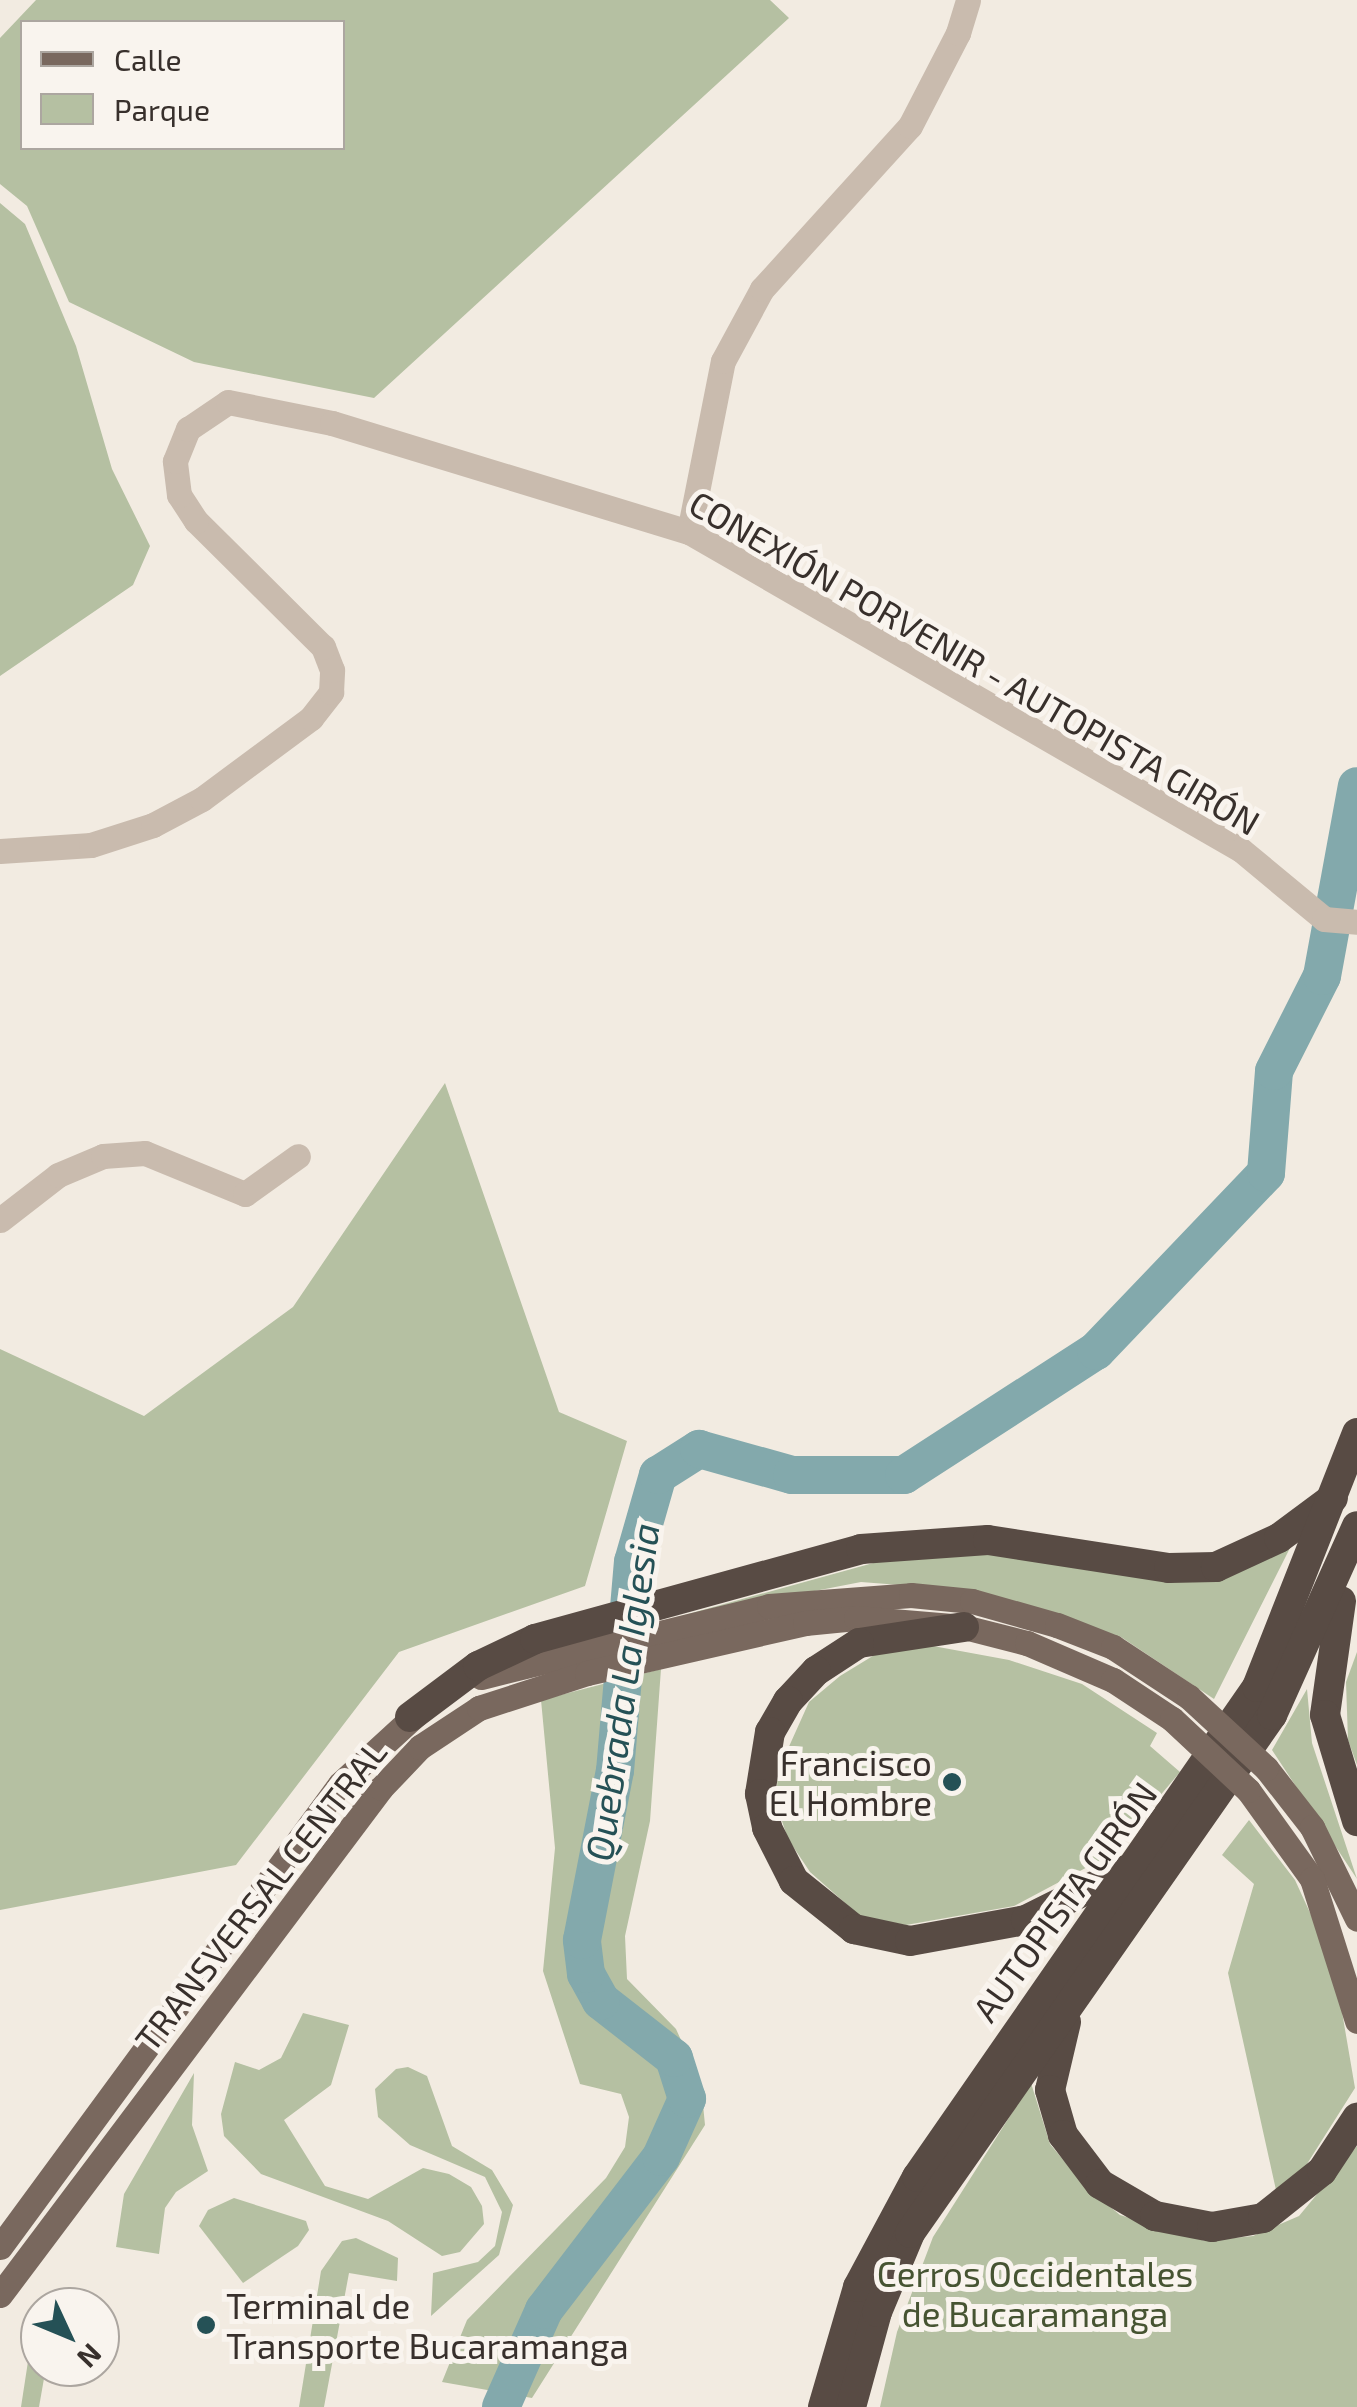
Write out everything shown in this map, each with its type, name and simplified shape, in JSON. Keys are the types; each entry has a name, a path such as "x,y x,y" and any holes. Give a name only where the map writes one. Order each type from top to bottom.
{"highway":[{"name":"AUTOPISTA GIRÓN","path":"823,2407 858,2287 897,2210 1257,1688 1357,1433"},
{"path":"410,1717 506,1651 587,1648 662,1631 861,1549 945,1539 1026,1544 1189,1570 1216,1567 1279,1538 1333,1498"},
{"name":"AUTOPISTA GIRÓN","path":"851,2407 877,2312 910,2233 1092,1966 1272,1715 1354,1534"},
{"path":"1354,1534 1325,1715 1357,1821"},
{"path":"964,1627 859,1643 816,1671 788,1701 770,1732 760,1794 767,1828 794,1881 854,1930 910,1942 1026,1920 1134,1866"},
{"path":"1092,1966 1054,2055 1050,2090 1062,2134 1079,2160 1126,2202 1182,2224 1212,2227 1264,2218 1322,2170 1357,2118"}],"main road":[{"name":"TRANSVERSAL CENTRAL","path":"0,2295 398,1768 478,1708 587,1648 803,1600 944,1597 1014,1611 1099,1642 1189,1696 1266,1768 1312,1827 1357,1920"},
{"name":"TRANSVERSAL CENTRAL","path":"662,1631 832,1620 964,1627 1083,1664 1172,1719 1248,1790 1312,1878 1357,2021"},
{"name":"TRANSVERSAL CENTRAL","path":"0,2246 340,1784 410,1717"}],"street":[{"path":"689,532 723,361 762,290 910,126 958,33 968,0"},
{"name":"CONEXIÓN PORVENIR - AUTOPISTA GIRÓN","path":"0,851 91,845 153,825 202,799 312,718 331,692 332,670 323,647 196,521 178,495 175,462 188,429 228,402 332,423 689,532 1241,850 1324,919 1357,922"},
{"path":"0,1220 58,1176 103,1156 145,1152 245,1194 298,1156"}],"green space":[{"path":"36,0 770,0 789,18 374,398 194,362 69,302 27,206 0,184 0,38"},
{"path":"0,203 25,224 76,346 112,469 150,546 133,585 0,676"},
{"path":"445,1083 559,1412 627,1441 585,1586 399,1652 236,1865 0,1910 0,1349 144,1416 293,1307"},
{"path":"1290,1548 1214,1699 1121,1637 977,1591 861,1582 670,1619 913,1552 971,1551 1208,1582"},
{"path":"933,1646 1009,1660 1082,1684 1157,1733 1150,1746 1180,1772 1110,1855 1014,1906 906,1925 861,1917 810,1872 788,1839 776,1803 778,1771 809,1702 840,1676 876,1654"},
{"path":"1357,1652 1357,1765 1348,1740 1346,1682"},
{"path":"661,1669 650,1821 625,1936 627,1979 676,2029 701,2084 705,2125 532,2398 442,2382 467,2320 606,2178 625,2147 629,2117 621,2094 580,2084 543,1971 555,1848 541,1700"},
{"path":"1307,1689 1312,1743 1357,1879 1272,1750"},
{"path":"1249,1820 1295,1880 1334,1965 1355,2088 1300,2175 1276,2190 1228,1973 1254,1884 1222,1855"},
{"path":"303,2013 349,2025 331,2085 284,2120 325,2186 368,2199 423,2168 449,2174 471,2187 482,2206 484,2224 460,2252 442,2256 388,2221 261,2174 224,2136 221,2114 235,2062 259,2070 281,2058"},
{"path":"408,2067 427,2076 452,2146 492,2170 513,2205 499,2255 431,2316 433,2273 478,2262 495,2246 502,2212 485,2177 410,2145 378,2117 375,2089 396,2069"},
{"path":"194,2073 192,2125 208,2171 176,2192 165,2208 159,2254 116,2247 124,2194"},
{"name":"Cerros Occidentales de Bucaramanga","path":"1031,2083 1050,2144 1084,2185 1120,2215 1205,2241 1253,2236 1299,2216 1357,2146 1357,2407 880,2407 897,2332 933,2237"},
{"path":"234,2198 306,2221 309,2230 298,2246 243,2283 199,2226 208,2210"},
{"path":"356,2238 398,2258 397,2281 349,2273 324,2407 299,2407 321,2271 342,2241"},
{"path":"24,2387 42,2387 39,2407 21,2407"}],"waterway":[{"name":"Quebrada La Iglesia","path":"501,2407 544,2310 661,2157 687,2099 674,2058 601,2001 586,1974 582,1940 615,1771 633,1562 658,1475 699,1449 792,1475 904,1475 1096,1351 1266,1173 1274,1071 1322,976 1357,786"}],"place":[{"name":"Francisco El Hombre","path":"952,1782"},
{"name":"Terminal de Transporte Bucaramanga","path":"206,2325"}]}
